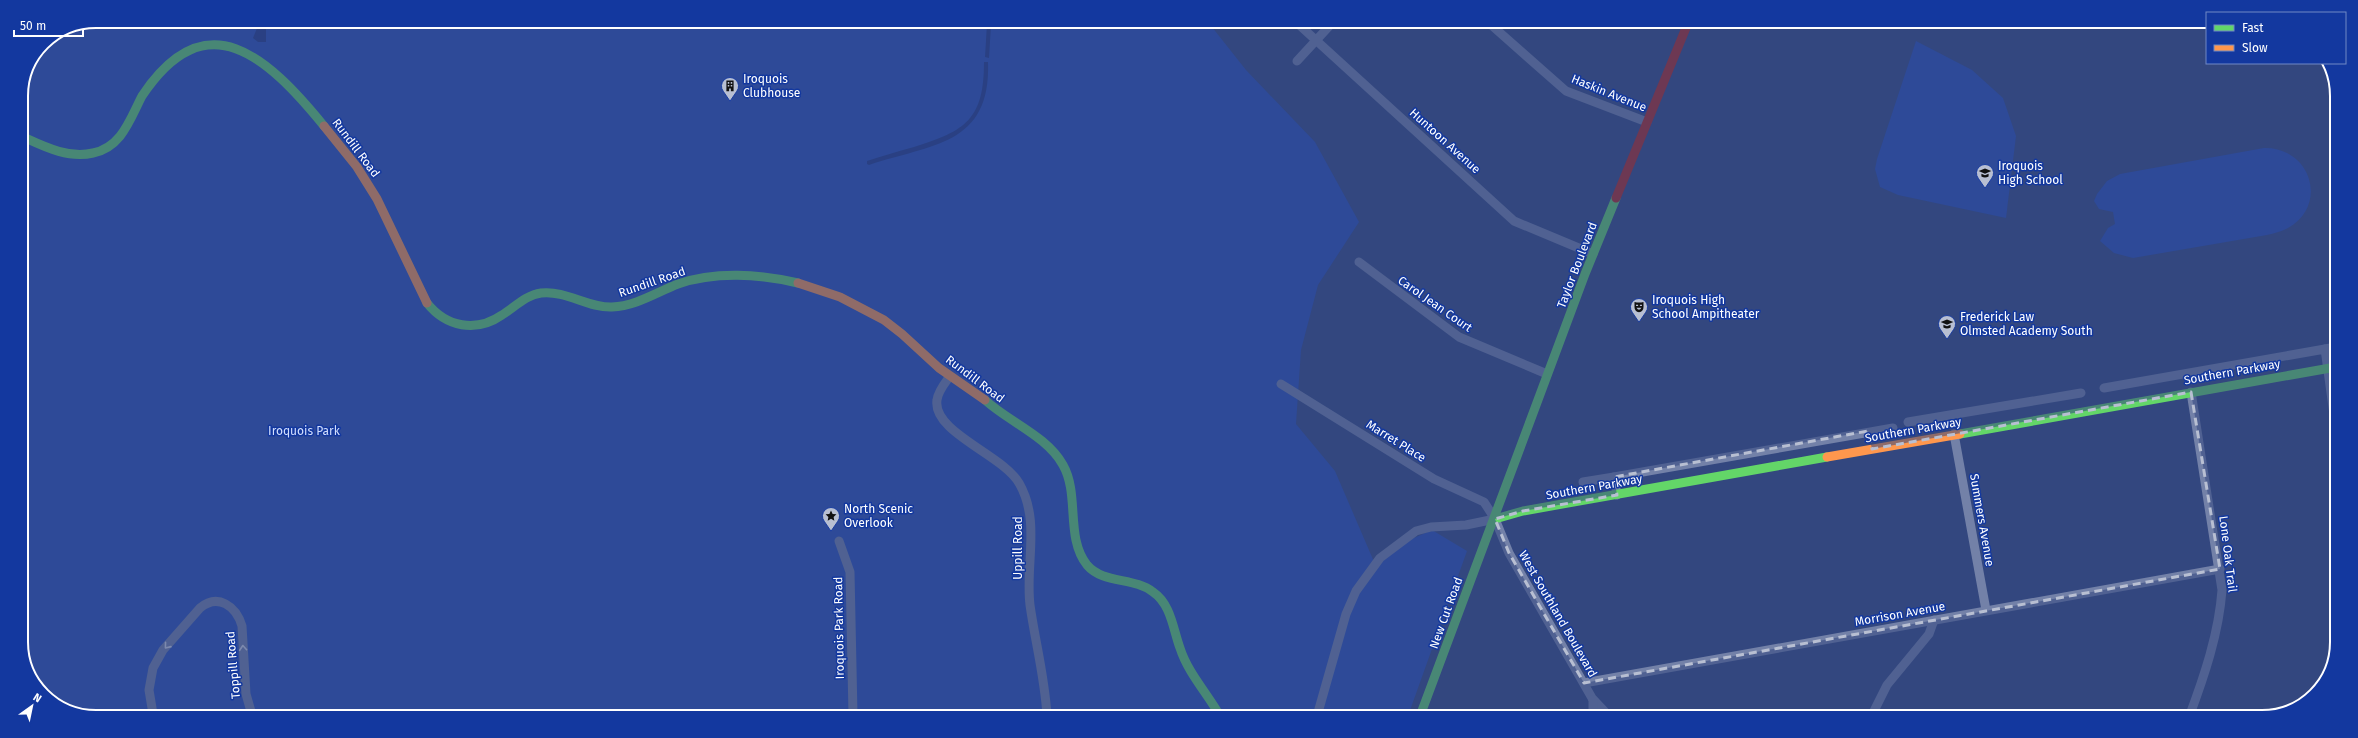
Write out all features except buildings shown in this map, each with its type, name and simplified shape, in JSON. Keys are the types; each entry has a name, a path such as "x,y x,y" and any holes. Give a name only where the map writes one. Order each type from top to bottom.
{"main road":[{"name":"Taylor Boulevard","path":"1494,519 1593,254 1686,28"},
{"path":"28,139 67,154 83,155 105,149 125,130 150,81 161,65 181,44"},
{"name":"Rundill Road","path":"251,45 269,59 284,75 360,171 370,186 425,300 436,313 449,322 468,326 489,323 526,298 542,293 558,294 595,306 611,307 624,305 689,281 719,276 748,276 810,286 842,298 885,320 950,376 976,392 1057,456 1071,483 1078,549 1086,564 1098,573 1146,587 1158,596 1167,609 1186,664 1216,710"},
{"name":"Southern Parkway","path":"1494,519 1523,511 2330,367"},
{"name":"New Cut Road","path":"1422,710 1494,519"}],"street":[{"name":"Huntoon Avenue","path":"1302,28 1514,221 1593,254"},
{"path":"1297,61 1327,28"},
{"name":"Haskin Avenue","path":"1495,28 1566,91 1648,122"},
{"name":"Carol Jean Court","path":"1359,262 1460,337 1476,346 1547,374"},
{"path":"2104,388 2330,348"},
{"path":"2324,349 2330,364"},
{"name":"Uppill Road","path":"950,376 937,398 938,410 943,420 1003,464 1018,481 1028,502 1031,524 1030,603 1046,710"},
{"name":"Marret Place","path":"1281,384 1434,479 1484,502 1494,519"},
{"name":"Lone Oak Trail","path":"2191,392 2220,569 2221,601 2203,679 2192,710"},
{"path":"1908,422 2081,393"},
{"path":"1583,482 1868,431 1893,428"},
{"path":"1868,431 1872,449"},
{"name":"Summers Avenue","path":"1954,434 1986,610"},
{"path":"1614,477 1617,495"},
{"path":"1319,710 1346,614 1356,591 1380,558 1416,532 1431,527 1466,525 1494,519"},
{"name":"West Southland Boulevard","path":"1494,519 1509,553 1594,700 1603,710"},
{"name":"Iroquois Park Road","path":"839,541 850,572 853,710"},
{"name":"Morrison Avenue","path":"1584,683 2220,569"},
{"name":"Toppill Road","path":"153,710 149,681 158,658 200,608 205,604 216,601 230,605 239,617 242,626 246,694 251,710"},
{"path":"1874,710 1887,685 1929,634 1934,620"},
{"path":"1593,710 1594,700"}],"highlighted area":[{"path":"2191,392 2220,569 1584,683 1509,553 1495,519 1523,511 1617,495 1614,477 1855,433 1868,431 1872,449"}],"green space":[{"name":"Iroquois Park","path":"96,28 1213,28 1246,70 1315,142 1359,222 1318,285 1301,350 1296,424 1335,471 1375,564 1389,549 1432,530 1467,551 1410,710 96,710 79,708 62,701 52,694 52,686 44,686 33,668 28,646 28,96 29,83 33,70 39,58 58,39 83,29"},
{"path":"1916,41 1972,70 2003,98 2016,136 2006,218 1898,195 1880,187 1875,169 1877,159"},
{"path":"2264,148 2280,150 2293,157 2303,167 2309,179 2311,192 2308,206 2301,218 2288,228 2267,235 2133,258 2114,253 2100,241 2108,228 2115,224 2113,212 2099,209 2094,201 2097,194 2107,181 2120,174"}],"shaded area":[{"path":"257,28 266,28 266,42 258,42 253,38"},
{"path":"987,28 991,28 989,58 985,57"},
{"path":"984,62 988,62 986,90 979,111 968,126 953,137 935,145 869,165 867,164 867,161 932,141 959,128 976,110 983,81"}],"traffic: fast":[{"path":"28,139 65,153 84,154 103,150 111,145 124,131 142,96 166,67 189,50 213,45 236,49 258,60 281,78 324,126"},
{"path":"1422,710 1585,274 1616,198"},
{"path":"427,303 443,318 462,325 472,325 492,321 530,296 541,293 559,294 594,305 612,307 629,304 678,284 707,277 738,275 798,283"},
{"path":"1960,434 2330,368"},
{"path":"985,400 1038,437 1056,455 1063,465 1071,489 1074,529 1080,554 1087,565 1101,575 1145,587 1159,597 1164,603 1171,617 1183,657 1216,710"},
{"path":"1495,519 1523,511 1827,457"}],"traffic: slow":[{"path":"324,126 357,167 377,199 427,303"},
{"path":"798,283 840,297 884,320 902,334 939,368 985,400"},
{"path":"1827,457 1960,434"}],"traffic: jam":[{"path":"1616,198 1686,28"}],"place":[{"name":"Iroquois Clubhouse","path":"730,101"},
{"name":"Iroquois High School","path":"1985,188"},
{"name":"Iroquois High School Ampitheater","path":"1639,322"},
{"name":"Frederick Law Olmsted Academy South","path":"1947,339"},
{"name":"North Scenic Overlook","path":"831,531"}]}
